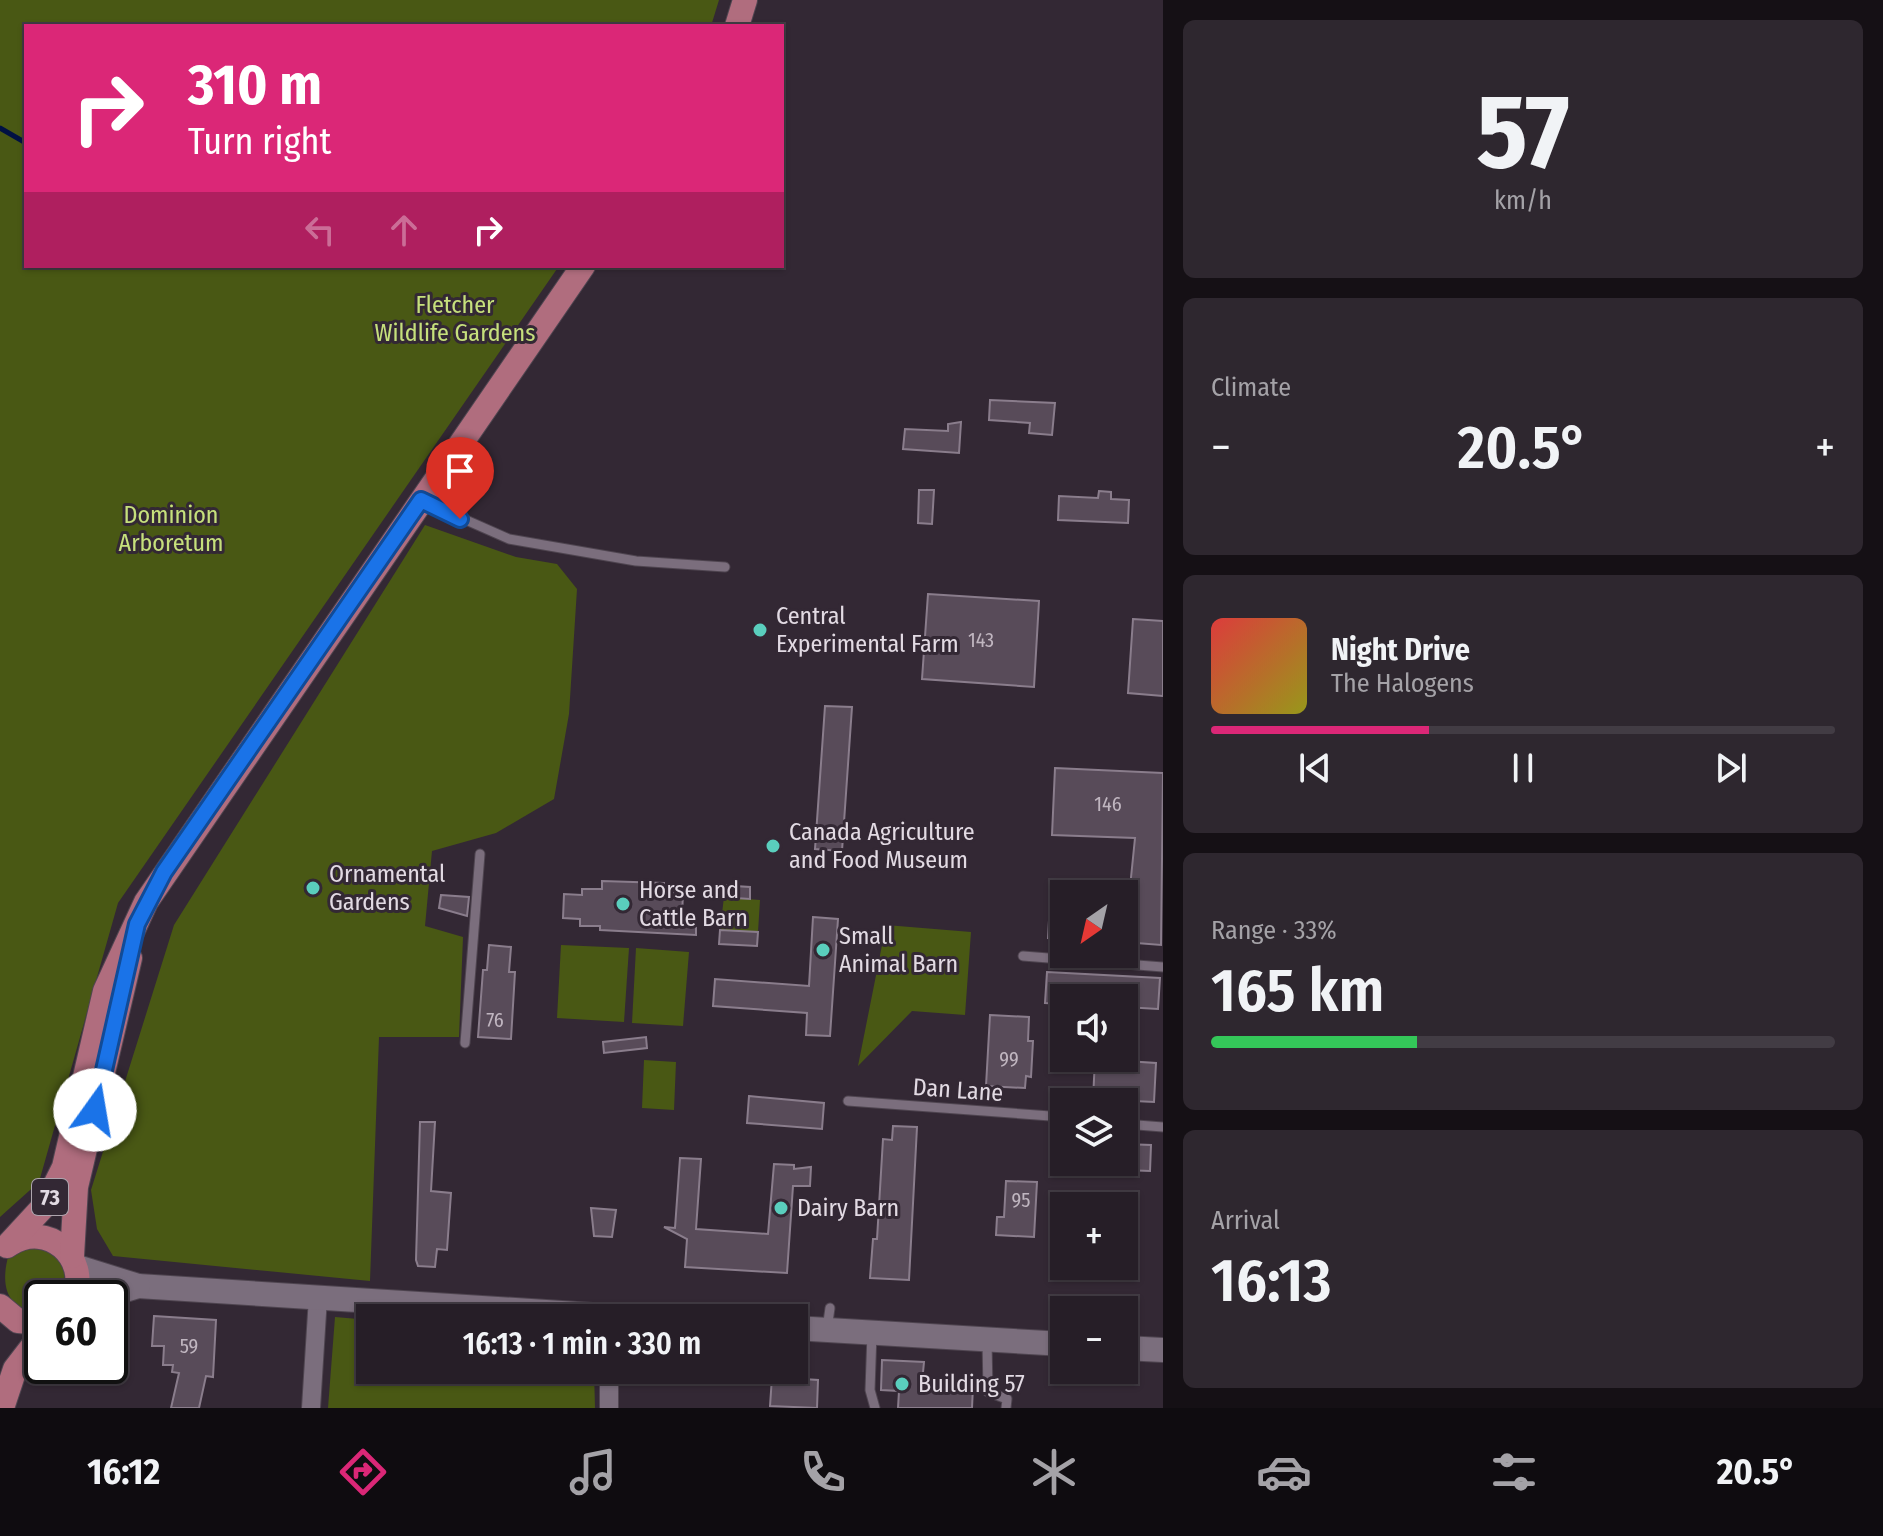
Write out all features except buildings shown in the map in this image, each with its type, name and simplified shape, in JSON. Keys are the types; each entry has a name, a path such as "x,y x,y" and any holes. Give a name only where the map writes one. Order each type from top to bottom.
{"main road":[{"path":"738,24 745,0"},
{"name":"73","path":"3,1249 45,1205 64,1167 105,991 164,872 582,268"},
{"name":"73","path":"79,1280 74,1262 76,1187 137,924"},
{"name":"73","path":"3,1249 36,1236 57,1242 74,1262"},
{"path":"0,1306 18,1321 24,1322"},
{"path":"2,1408 15,1369 24,1357"}],"street":[{"path":"74,1262 138,1286 420,1304"},
{"path":"128,1289 138,1286"},
{"path":"311,1408 318,1297"},
{"path":"808,1324 828,1319 872,1333 1050,1343"},
{"path":"1138,1349 1163,1350"},
{"path":"609,1384 609,1408"}],"lane":[{"path":"421,500 509,539 624,559 725,567"},
{"path":"465,1043 480,854"},
{"path":"1023,956 1163,967"},
{"name":"Dan Lane","path":"848,1101 1050,1116"},
{"path":"1138,1125 1163,1127"},
{"path":"872,1333 870,1390 875,1408"},
{"path":"987,1340 988,1392 1007,1399 1006,1408"}],"green space":[{"name":"Dominion Arboretum","path":"0,0 719,0 712,24 24,24 24,268 558,268 118,903 39,1182 0,1217"},
{"name":"Ornamental Gardens","path":"425,525 516,557 557,564 577,589 569,714 554,799 496,833 432,851 425,926 463,937 459,1037 379,1037 370,1281 113,1256 97,1229 91,1190 174,925"},
{"path":"724,897 760,900 758,932 720,930"},
{"path":"886,925 971,932 965,1015 912,1011 858,1066"},
{"path":"561,945 629,948 624,1022 557,1018"},
{"path":"636,948 689,952 683,1026 632,1023"},
{"path":"644,1060 676,1062 674,1110 642,1108"},
{"path":"38,1243 66,1264 64,1280 24,1280 24,1308 14,1302 6,1288 8,1257"},
{"path":"335,1317 356,1319 356,1384 594,1384 595,1408 328,1408"}],"waterway":[{"path":"0,128 24,142"}],"place":[{"name":"Central Experimental Farm","path":"760,630"},
{"name":"Canada Agriculture and Food Museum","path":"773,846"},
{"name":"Ornamental Gardens","path":"313,888"},
{"name":"Horse and Cattle Barn","path":"623,904"},
{"name":"Small Animal Barn","path":"823,950"},
{"name":"Dairy Barn","path":"781,1208"},
{"name":"Building 57","path":"902,1384"}],"route":[{"path":"95,1110 137,924 164,872 421,500 460,519"}],"park label":[{"name":"Fletcher Wildlife Gardens","path":"455,319"}]}
